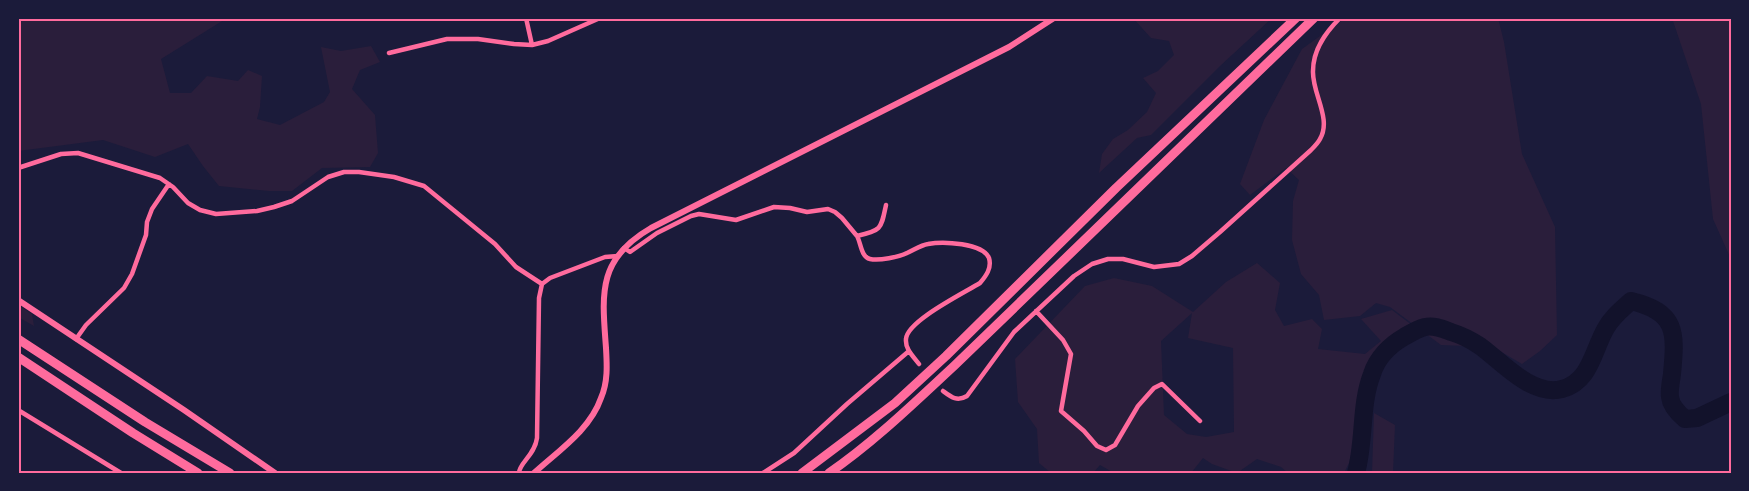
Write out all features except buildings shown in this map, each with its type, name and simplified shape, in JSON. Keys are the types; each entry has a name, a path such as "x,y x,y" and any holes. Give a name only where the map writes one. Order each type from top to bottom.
{"highway":[{"path":"802,473 895,403 946,356 1116,188 1296,18"},
{"path":"829,473 904,412 954,366 1314,18"},
{"path":"18,339 145,422 230,473"},
{"path":"18,357 198,473"}],"street":[{"path":"526,18 532,45"},
{"path":"389,53 447,39 478,39 532,45 548,41 600,18"},
{"path":"534,473 585,426 594,415 600,401 605,388 607,368 603,292 618,256 633,239 1009,47 1054,18"},
{"path":"943,391 952,398 967,396 1014,333 1074,276 1092,264 1108,259 1123,259 1154,267 1179,264 1220,232 1311,150 1321,138 1324,123 1315,89 1313,71 1316,53 1320,42 1340,18"},
{"path":"18,168 61,154 78,153 160,178 188,202 201,210 216,213 257,211 274,207 291,201 328,177 344,172 394,177 424,186 495,244 516,267 542,284"},
{"path":"76,339 93,318 124,288 132,274 146,235 147,222 152,209 169,184"},
{"path":"857,236 877,230 882,225 886,205"},
{"path":"624,248 630,252 657,232 691,216 699,214 736,220 774,207 807,212 828,209 835,212 857,236 862,251 866,257 871,259 898,256 926,244 957,244 977,247 988,255 990,265 986,276 980,283 923,318 912,327 906,336 909,351 919,364"},
{"path":"519,473 519,468 530,457 536,444 539,298 542,284 550,278 605,257 618,256"},
{"path":"18,300 275,473"},
{"path":"1036,311 1063,340 1071,354 1061,411 1097,446 1106,450 1115,445 1138,406 1154,388 1162,384 1200,421"},
{"path":"763,473 794,453 909,351"},
{"path":"18,411 121,473"}],"shaded area":[{"path":"18,18 227,18 161,59 170,93 191,93 207,76 238,81 248,70 262,76 257,119 280,125 324,102 330,92 321,47 341,51 371,46 380,62 360,70 352,89 375,115 378,153 370,167 322,168 292,191 269,191 219,186 188,144 155,157 103,140 18,151"},
{"path":"1133,18 1272,18 1151,135 1137,138 1099,173 1102,154 1113,139 1128,130 1147,112 1156,93 1143,78 1158,71 1174,55 1169,41 1151,38"},
{"path":"1345,18 1498,18 1522,154 1555,227 1557,335 1522,364 1493,347 1441,345 1390,307 1376,303 1360,316 1324,320 1319,295 1301,274 1292,240 1293,201 1299,180 1286,168 1250,195 1240,184 1264,120 1302,49"},
{"path":"1672,18 1731,18 1731,259 1713,219 1701,104"},
{"path":"1257,263 1280,283 1275,310 1284,326 1312,319 1322,329 1318,349 1365,354 1381,341 1361,319 1392,310 1425,335 1378,353 1356,407 1356,435 1344,473 1288,473 1281,467 1257,459 1237,473 1212,464 1203,458 1191,473 1114,473 1100,465 1093,473 1051,473 1039,463 1037,429 1018,402 1015,359 1085,286 1114,278 1152,286 1193,312 1226,282","holes":["1192,313 1188,338 1233,348 1234,432 1206,437 1187,434 1164,415 1161,341"]},
{"path":"18,305 32,314 34,326 18,317"},
{"path":"1374,413 1395,425 1393,473 1372,473"}],"waterway":[{"path":"1356,473 1368,386 1374,368 1394,344 1425,327 1438,328 1470,340 1518,376 1540,388 1562,389 1572,385 1585,372 1608,324 1631,301 1657,311 1670,326 1674,346 1670,397 1680,415 1685,419 1697,418 1731,402"}]}
